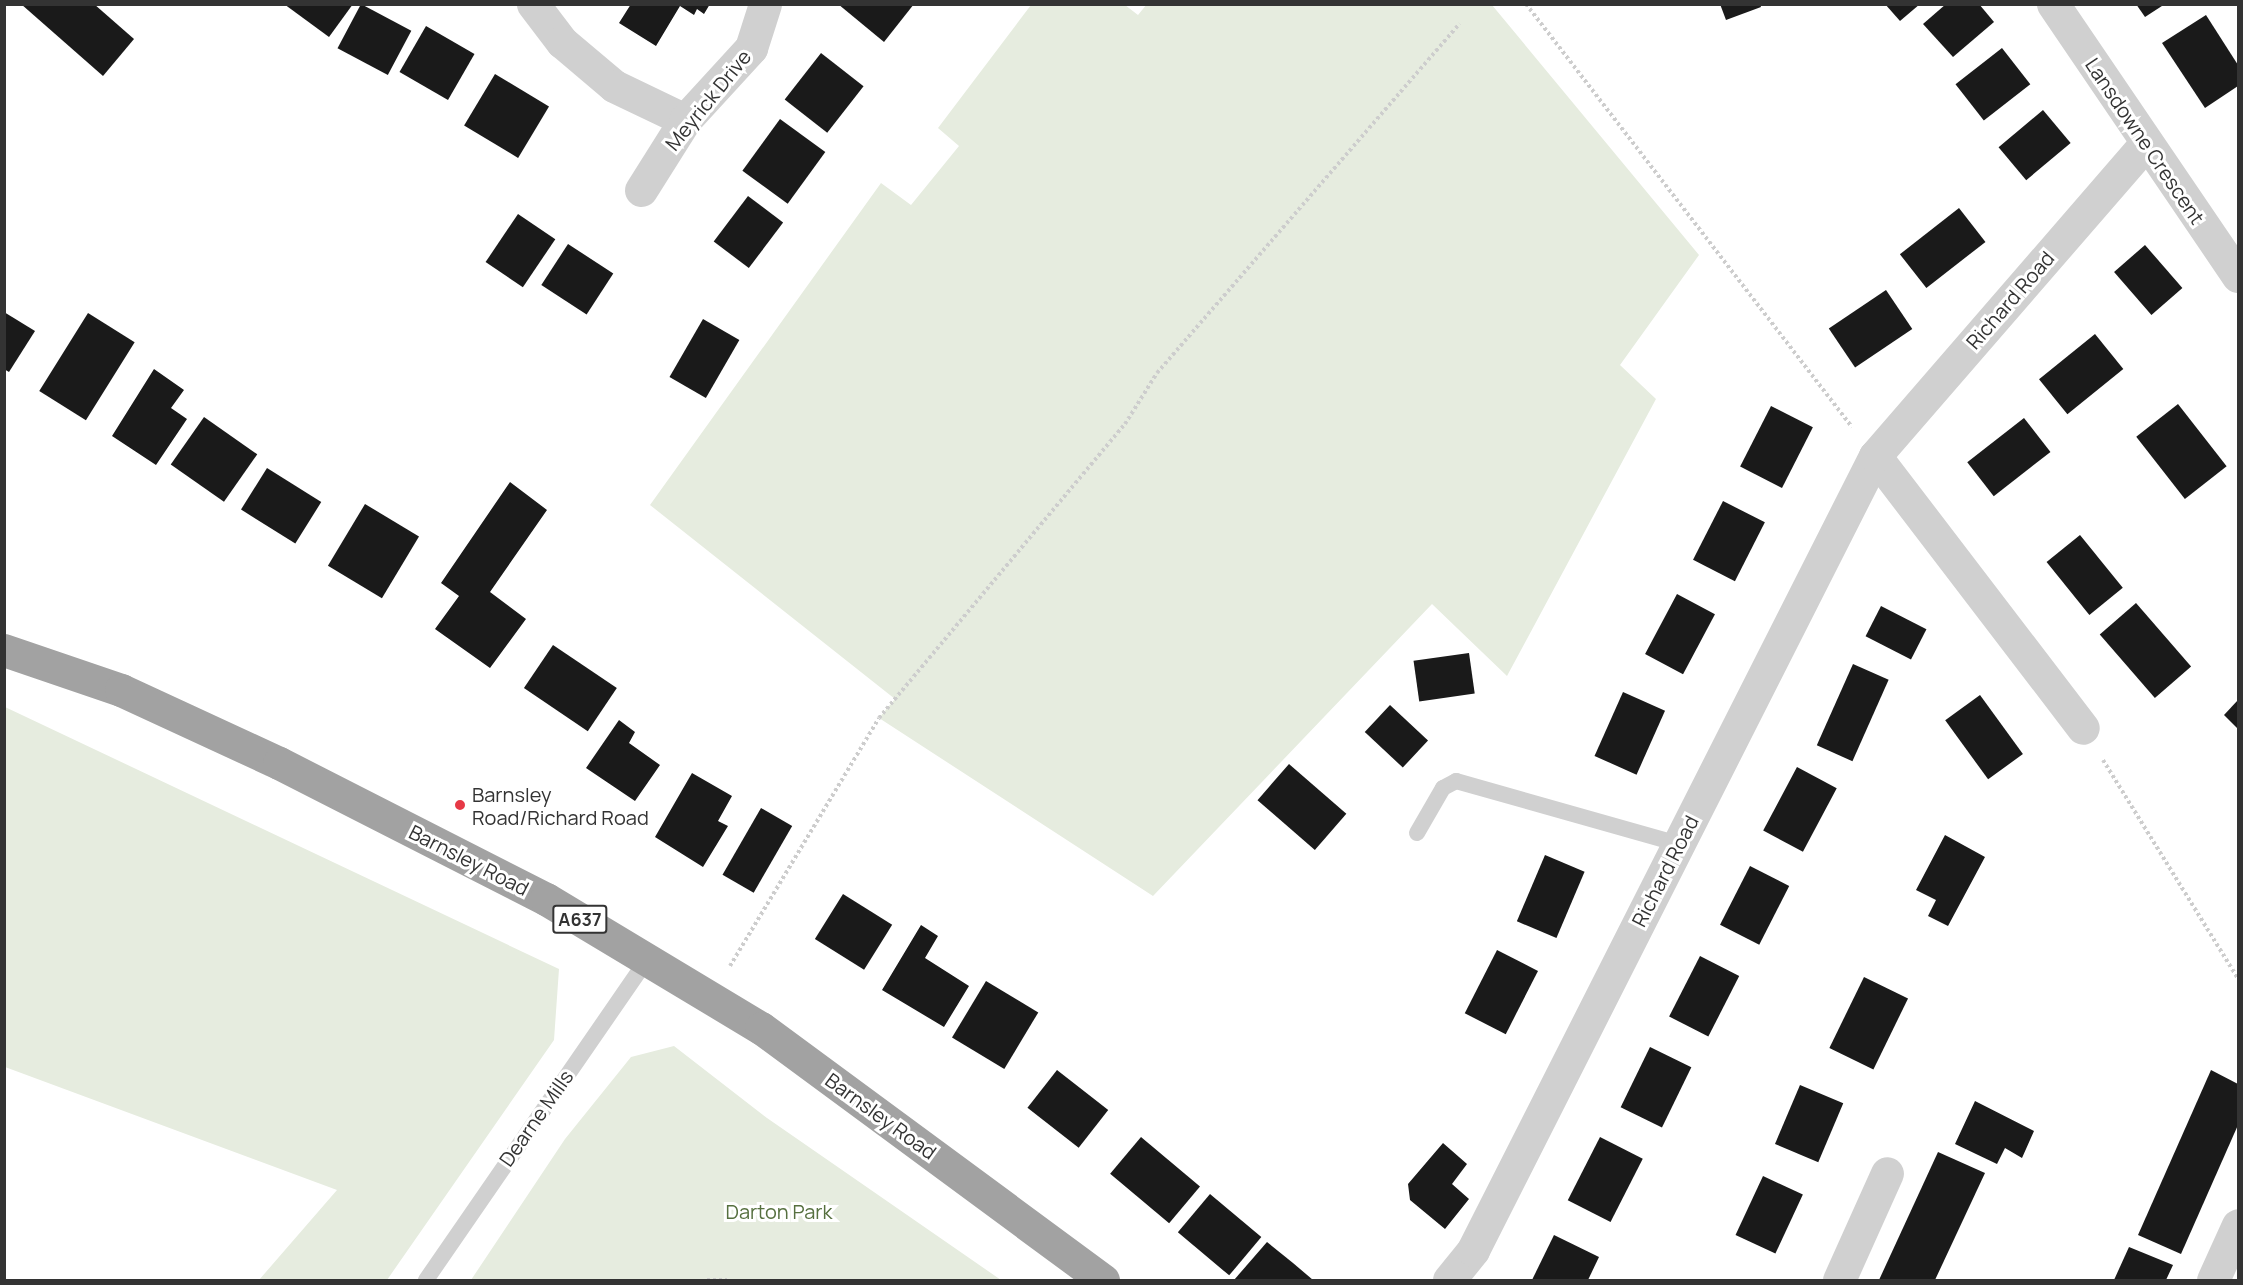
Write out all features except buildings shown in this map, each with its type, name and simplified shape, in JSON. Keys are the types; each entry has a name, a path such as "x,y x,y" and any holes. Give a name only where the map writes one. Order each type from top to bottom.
{"highway":[{"name":"Barnsley Road","path":"4,650 121,690 279,763 546,899 648,958 770,1035 1103,1281"}],"street":[{"path":"533,4 562,42 614,86 685,120"},
{"name":"Meyrick Drive","path":"640,190 685,120 751,48 765,4"},
{"name":"Lansdowne Crescent","path":"2053,4 2238,276"},
{"name":"Richard Road","path":"1449,1281 1473,1250 1875,456 2146,143"},
{"path":"1875,456 2083,728"},
{"path":"1839,1281 1887,1173"},
{"path":"2213,1281 2238,1225"}],"lane":[{"path":"1417,833 1443,788 1456,781 1679,844"},
{"name":"Dearne Mills","path":"426,1281 648,958"}],"path":[{"path":"1526,4 1875,456"},
{"path":"711,997 879,718 1125,424 1157,373 1459,24"},
{"path":"2083,728 2238,979"},
{"path":"707,1281 727,1281"}],"green space":[{"path":"1147,4 1492,5 1699,255 1620,365 1656,399 1507,676 1432,604 1153,896 879,718 895,699 650,505 881,183 911,205 959,146 938,128 1031,5 1125,5 1138,15"},
{"path":"5,707 559,969 554,1040 387,1280 259,1280 337,1190 5,1067"},
{"name":"Darton Park","path":"674,1046 767,1118 1001,1280 471,1280 565,1139 631,1057"}],"place":[{"name":"Barnsley Road/Richard Road","path":"460,805"}]}
